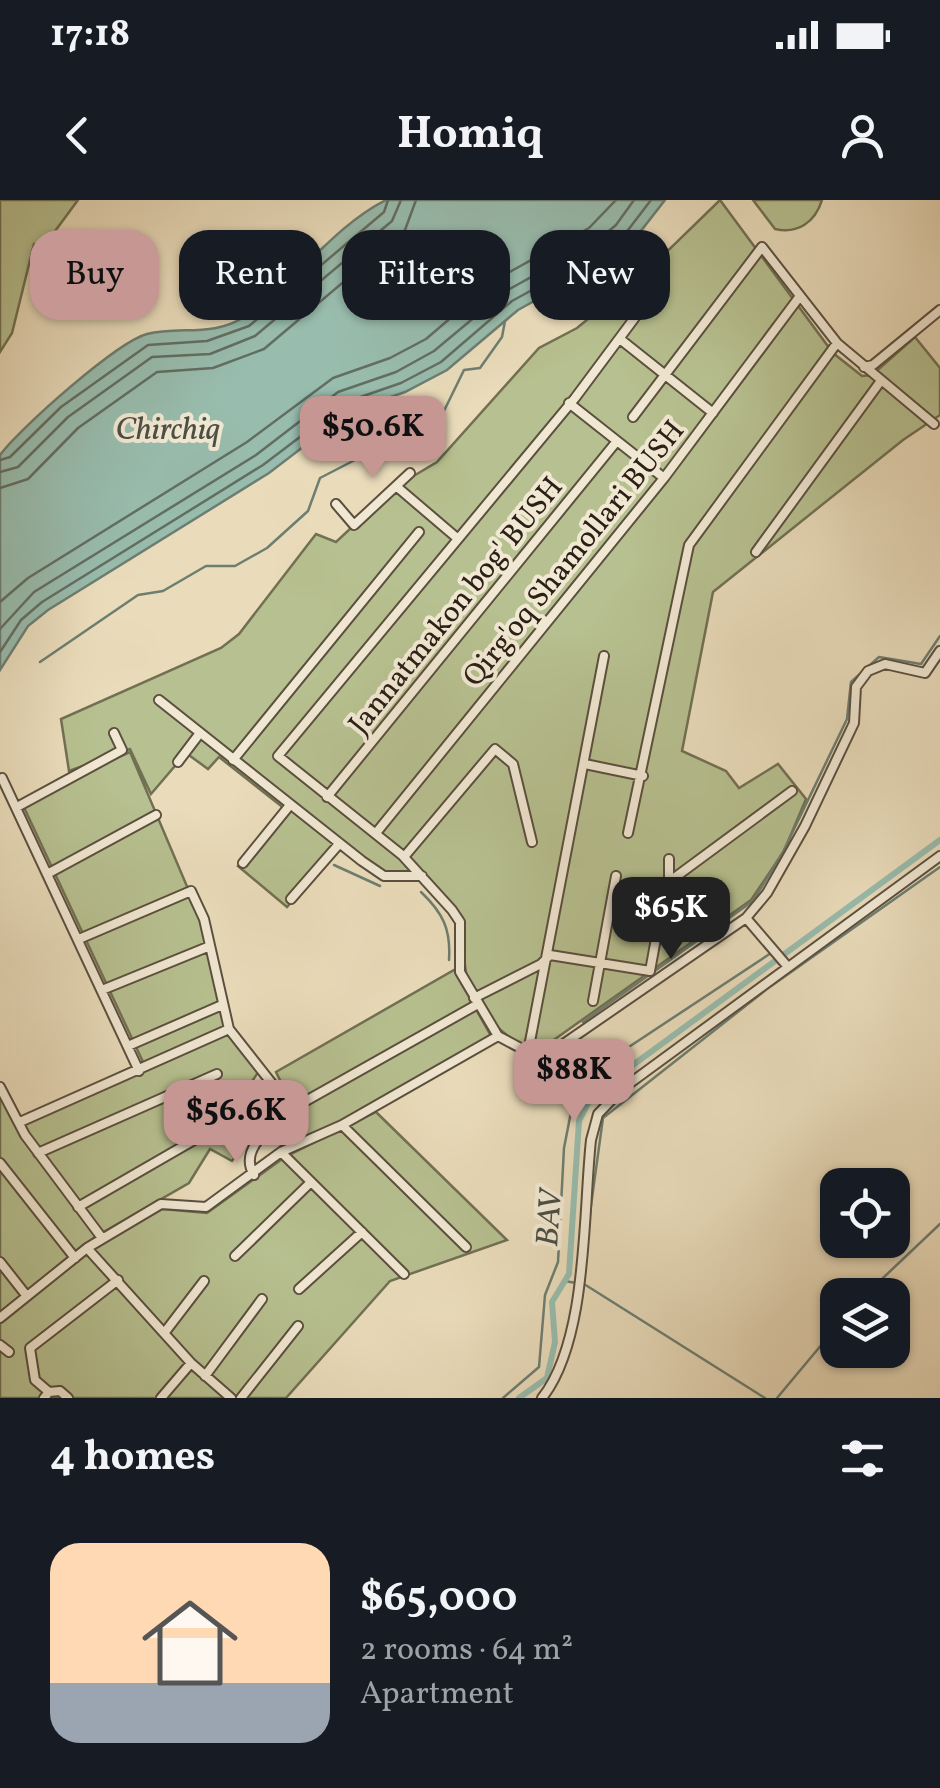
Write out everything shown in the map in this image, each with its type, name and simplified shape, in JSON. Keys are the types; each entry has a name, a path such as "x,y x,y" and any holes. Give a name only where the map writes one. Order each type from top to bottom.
{"street":[{"path":"633,418 762,247 837,343 934,424"},
{"name":"Qirg'oq Shamollari BUSH","path":"376,833 664,478 800,296"},
{"path":"864,366 873,365 940,310"},
{"path":"634,320 278,756 404,857 460,922 460,972 498,1036 528,1052 559,1047 746,918 768,893 854,722 856,687 868,671 885,664 925,673 940,651"},
{"path":"620,340 713,413"},
{"path":"628,833 644,776 688,545 837,343"},
{"path":"756,552 880,382"},
{"path":"569,403 664,478"},
{"name":"Jannatmakon bog' BUSH","path":"328,797 617,441"},
{"path":"336,504 354,525 410,473"},
{"path":"396,486 458,538"},
{"path":"234,760 419,532"},
{"path":"528,1052 550,955 604,656"},
{"path":"158,700 384,876 422,876"},
{"path":"17,807 122,750 114,733"},
{"path":"178,762 200,733"},
{"path":"404,857 495,749 513,764 532,842"},
{"path":"585,764 644,776"},
{"path":"2,778 139,1071"},
{"path":"656,980 650,971 664,888 669,881 792,791"},
{"path":"243,863 290,805"},
{"path":"49,874 156,815"},
{"path":"291,899 339,844"},
{"path":"542,1398 558,1372 576,1305 591,1140 598,1114 622,1089 786,965 940,856"},
{"path":"669,859 669,881"},
{"path":"593,1001 616,876"},
{"path":"79,939 191,891 210,946 229,1029 292,1108 252,1149 248,1158 254,1175"},
{"path":"746,918 786,965"},
{"path":"102,990 210,946"},
{"path":"550,955 650,971"},
{"path":"304,1102 550,955"},
{"path":"128,1046 222,1004"},
{"path":"20,1122 229,1029"},
{"path":"0,1318 87,1248 161,1204 206,1207 281,1152 342,1125 498,1036"},
{"path":"38,1153 218,1074"},
{"path":"0,1087 38,1153 102,1238"},
{"path":"342,1125 466,1247"},
{"path":"78,1207 201,1136"},
{"path":"281,1152 404,1274"},
{"path":"0,1163 75,1258"},
{"path":"235,1256 310,1183"},
{"path":"299,1289 362,1232"},
{"path":"87,1248 192,1364 231,1398"},
{"path":"0,1262 26,1295"},
{"path":"68,1398 60,1390 47,1395 35,1380 30,1348 118,1280"},
{"path":"165,1332 204,1281"},
{"path":"205,1376 262,1299"},
{"path":"241,1398 298,1326"},
{"path":"0,1345 9,1352"},
{"path":"161,1398 192,1364"}],"shaded area":[{"path":"0,200 78,200 56,230 30,230 30,260 12,333 0,352"},
{"path":"720,200 833,353 862,376 872,375 915,337 940,368 940,415 903,440 713,592 682,751 726,771 739,788 778,764 806,799 784,851 751,900 541,1049 516,1041 504,1032 475,998 466,972 462,921 436,887 422,880 381,873 341,846 287,907 238,866 285,809 219,757 208,769 186,753 151,794 130,749 69,771 61,719 221,648 239,634 316,534 336,542 395,487 437,462 539,348 587,320 670,320 670,249"},
{"path":"753,200 822,200 810,221 783,230 775,229"},
{"path":"130,752 211,943 228,1026 259,1071 240,1099 266,1115 232,1161 210,1149 189,1183 95,1237 0,1312 0,1083 19,1120 143,1062 21,801"},
{"path":"454,970 491,1036 334,1126 282,1148 270,1123 293,1106 276,1072"},
{"path":"376,1112 507,1240 390,1281 286,1398 0,1398 0,1322 92,1250 162,1209 207,1213 285,1157"}],"water":[{"name":"Chirchiq","path":"386,200 665,200 642,230 530,230 530,303 510,317 510,230 342,230"},
{"name":"Chirchiq","path":"342,230 342,320 506,320 447,370 405,392 350,411 269,473 48,610 28,626 0,670 0,455 47,407 93,369 147,334 208,329 238,320 322,320 322,248"}],"waterway":[{"path":"40,662 138,595 163,591 206,566 235,566 267,548 308,511 320,478 442,415 464,370 480,368 502,337 505,321"},
{"path":"583,1022 753,901 783,852 847,719 851,682 879,657 921,664 940,636"},
{"name":"BAV","path":"519,1398 547,1378 555,1342 552,1302 569,1274 579,1121 592,1095 940,840"},
{"path":"334,865 380,886"},
{"path":"589,1220 603,1118 767,989 940,867"},
{"path":"421,892 444,922 449,960"},
{"path":"503,1398 539,1367 545,1295 558,1262 564,1148 572,1107 594,1070 771,953"},
{"path":"883,1278 940,1224"},
{"path":"565,1281 576,1283"},
{"path":"584,1284 765,1398"},
{"path":"777,1398 820,1347"}]}
